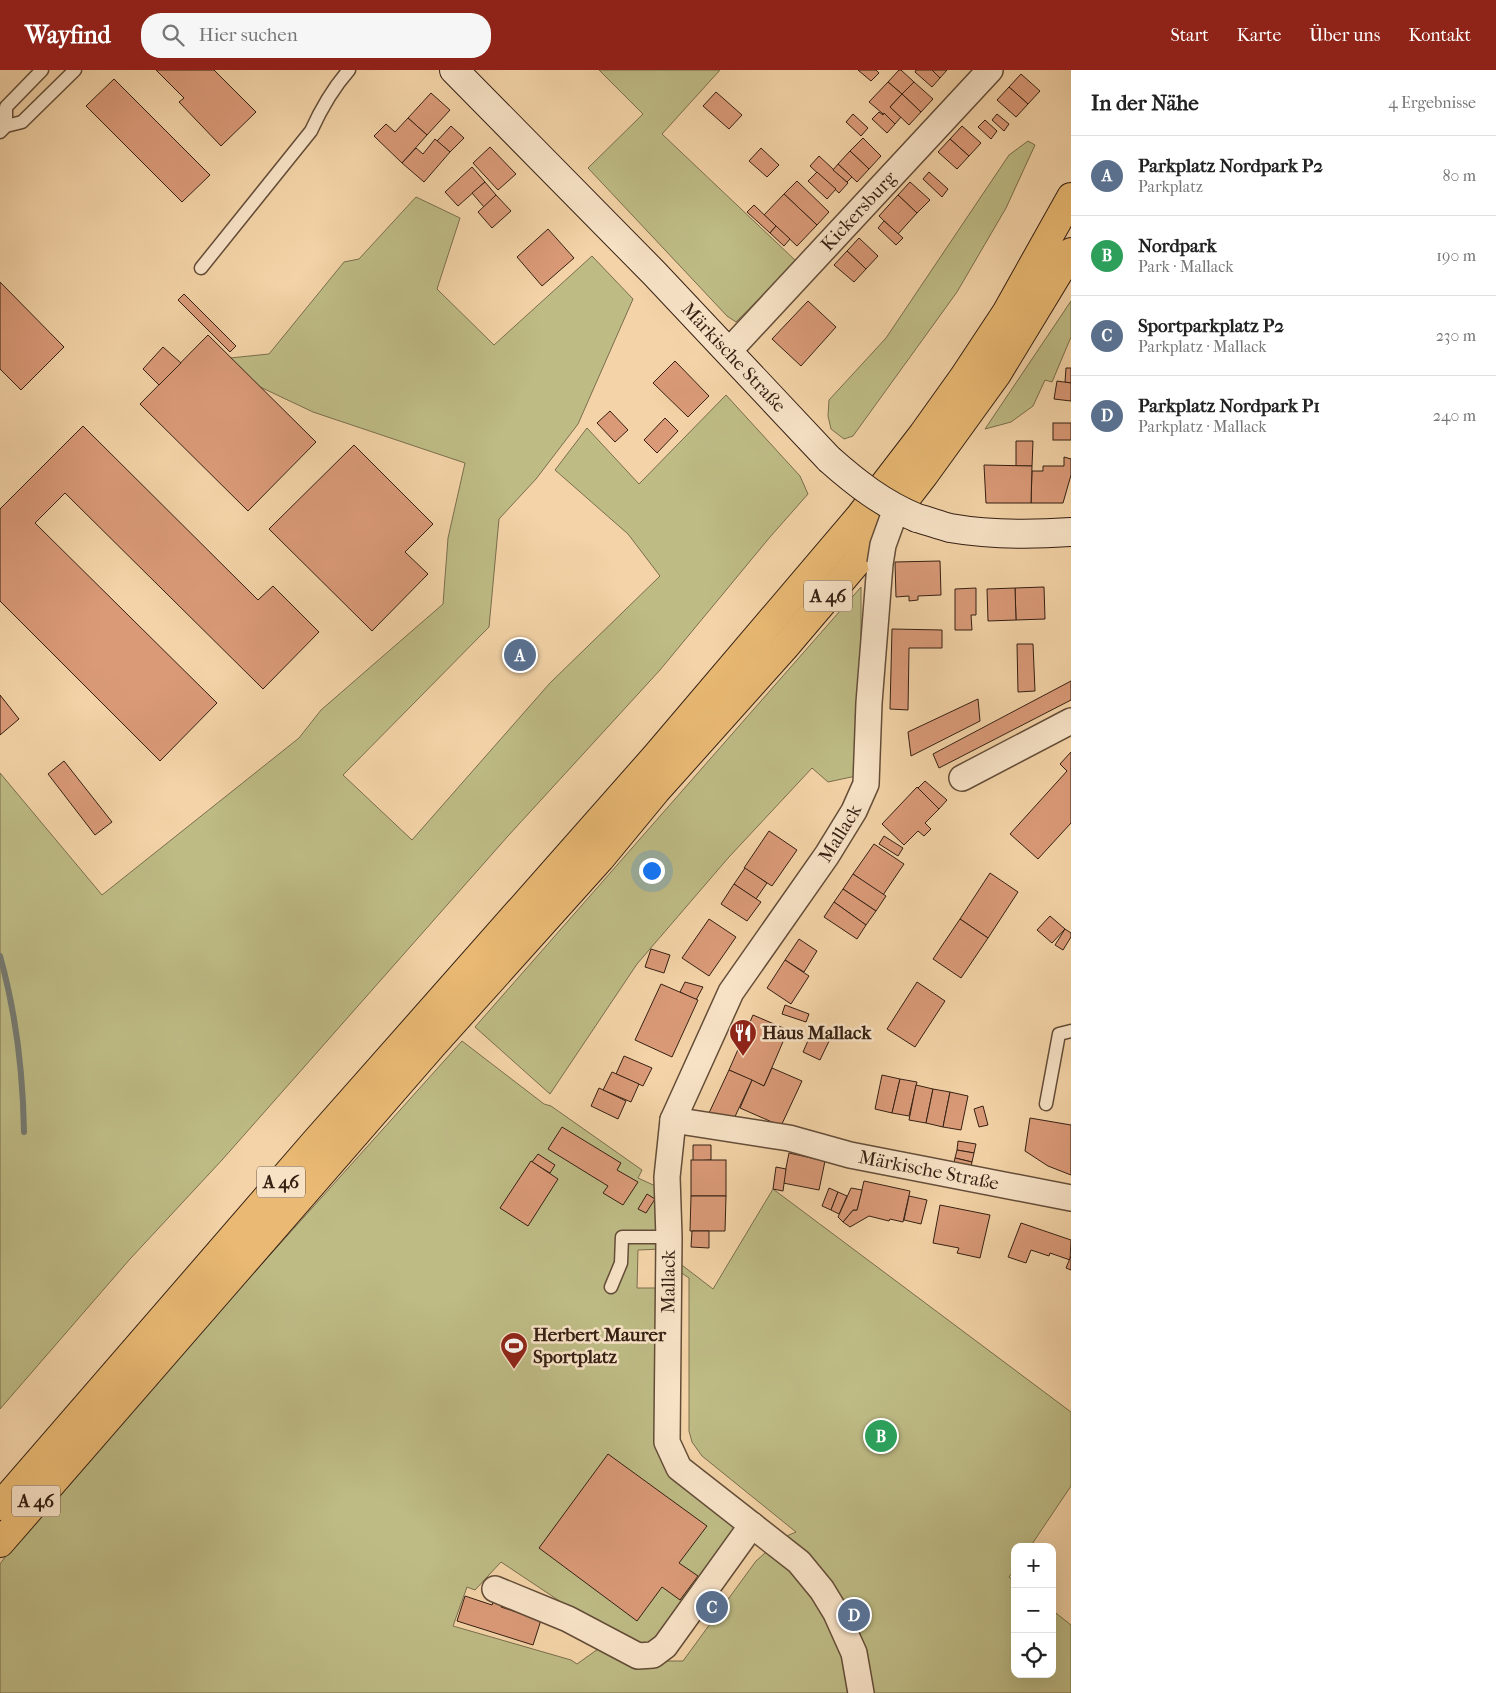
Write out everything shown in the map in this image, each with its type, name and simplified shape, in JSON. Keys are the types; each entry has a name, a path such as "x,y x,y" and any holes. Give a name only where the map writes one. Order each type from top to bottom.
{"highway":[{"name":"A 46","path":"0,1506 309,1149 656,756 860,516 923,434 1006,313 1071,197"},
{"name":"A 46","path":"0,1543 432,1046 600,858 656,791 784,648 857,562 924,475 997,374 1032,315 1056,257 1071,232"},
{"path":"1032,315 1071,252"}],"main road":[{"name":"Märkische Straße","path":"454,70 654,273 828,459 875,497 907,514 949,527 1013,534 1070,527"}],"street":[{"name":"Kickersburg","path":"728,352 990,70"},
{"name":"Mallack","path":"860,1693 854,1653 836,1613 822,1590 799,1562 679,1468 667,1442 669,1237 667,1176 673,1120 731,992 827,855 854,811 866,784 869,703 880,564 883,545 907,514"},
{"path":"962,778 1071,721"},
{"name":"Märkische Straße","path":"673,1120 789,1138 850,1155 1071,1198"},
{"path":"495,1589 568,1619 638,1656 653,1655 665,1646 752,1525"}],"lane":[{"path":"42,70 6,106 3,129 22,122 75,70"},
{"path":"201,268 311,131 337,83 350,70"},
{"path":"1046,1104 1059,1034 1071,1032"},
{"path":"611,1287 621,1263 622,1237 669,1237"}],"shaded area":[{"path":"599,70 720,70 662,134 796,261 736,322 727,316 588,168 643,114"},
{"path":"1028,141 1035,145 1006,208 957,292 853,436 844,439 831,429 828,416 829,400 886,338 1009,155"},
{"path":"416,197 460,218 437,289 494,345 592,256 633,299 578,424 536,479 499,519 489,627 343,775 412,840 550,683 660,576 628,534 555,470 587,428 639,484 726,395 800,476 808,494 660,670 508,836 222,1160 130,1259 0,1409 0,773 102,895 299,738 321,710 443,604 448,538 465,463 313,412 256,385 230,358 269,354 344,262 359,259"},
{"path":"1071,301 1071,337 1052,382 1045,380 1033,406 1011,422 985,429"},
{"path":"861,587 861,712 856,776 828,782 812,768 729,857 637,964 550,1094 475,1027"},
{"path":"462,1041 544,1104 551,1106 642,1170 638,1178 662,1189 661,1249 638,1250 637,1288 660,1288 660,1451 663,1465 672,1476 737,1529 656,1645 627,1646 501,1562 475,1590 467,1587 453,1626 571,1660 577,1664 598,1649 612,1648 663,1661 683,1661 756,1561 782,1538 796,1532 702,1456 692,1442 689,1431 689,1278 674,1268 674,1259 713,1289 773,1189 1071,1412 1071,1486 1033,1543 1011,1543 1011,1574 1009,1577 1011,1578 1011,1678 1056,1678 1056,1613 1071,1625 1071,1693 0,1693 0,1564 164,1373"}],"building":[{"path":"156,70 214,70 256,112 221,146 179,102 184,98"},
{"path":"858,70 876,70 879,73 871,81"},
{"path":"899,70 914,82 902,94 888,82"},
{"path":"916,70 932,70 940,78 932,87 915,72"},
{"path":"932,70 947,70 940,78"},
{"path":"1021,74 1040,91 1028,104 1009,87"},
{"path":"114,79 210,175 182,202 86,106"},
{"path":"888,82 902,94 890,107 901,117 895,124 869,102"},
{"path":"914,82 933,99 921,112 902,94"},
{"path":"1009,87 1028,104 1016,117 997,100"},
{"path":"716,92 742,115 729,129 703,106"},
{"path":"431,93 450,110 427,135 408,118"},
{"path":"902,94 921,112 909,125 890,107"},
{"path":"879,112 883,115 884,113 895,124 887,133 872,119"},
{"path":"853,114 868,128 861,136 846,122"},
{"path":"997,114 1009,124 1004,131 992,120"},
{"path":"408,118 427,135 402,163 374,136 386,124 395,132"},
{"path":"985,120 997,131 991,139 978,127"},
{"path":"451,126 464,138 450,152 437,141"},
{"path":"962,126 981,143 969,156 950,139"},
{"path":"863,138 881,156 869,169 850,151"},
{"path":"435,139 450,152 424,182 402,163 416,148 423,154"},
{"path":"950,139 969,156 957,169 938,152"},
{"path":"490,147 516,174 498,190 473,163"},
{"path":"761,148 779,165 767,177 749,161"},
{"path":"850,151 869,169 857,182 838,164"},
{"path":"819,156 848,183 839,193 810,166"},
{"path":"838,164 852,177 847,182 833,170"},
{"path":"472,167 485,182 458,206 445,192"},
{"path":"817,172 836,189 827,199 808,181"},
{"path":"929,172 948,189 942,197 923,179"},
{"path":"797,181 829,212 817,225 784,194"},
{"path":"485,182 496,195 484,207 472,193"},
{"path":"910,182 930,200 917,213 898,195"},
{"path":"784,194 817,225 797,246 764,215"},
{"path":"496,195 511,211 492,228 478,212"},
{"path":"898,195 917,213 898,234 879,216"},
{"path":"754,205 776,226 770,233 747,212"},
{"path":"884,221 903,238 896,245 878,228"},
{"path":"776,226 790,239 784,246 770,233"},
{"path":"548,229 574,258 542,286 517,257"},
{"path":"859,238 878,256 866,269 847,251"},
{"path":"847,251 866,269 854,282 834,265"},
{"path":"0,282 64,347 21,390 0,369"},
{"path":"184,294 236,346 230,352 178,300"},
{"path":"808,301 836,327 801,366 772,339"},
{"path":"208,335 316,442 248,511 140,404"},
{"path":"163,347 181,363 159,385 143,369"},
{"path":"675,361 709,396 688,417 653,383"},
{"path":"1066,368 1071,368 1071,383 1065,382"},
{"path":"1057,381 1071,383 1071,401 1054,399"},
{"path":"610,411 628,430 615,442 597,423"},
{"path":"665,418 678,431 657,453 644,440"},
{"path":"1053,423 1071,423 1071,440 1053,440"},
{"path":"83,426 258,600 273,586 319,632 263,689 65,493 35,523 217,703 160,761 0,601 0,509"},
{"path":"1016,441 1033,441 1032,466 1016,466"},
{"path":"354,445 433,524 405,552 428,574 372,631 269,529"},
{"path":"1064,457 1071,459 1071,475 1063,503 1031,503 1032,471 1043,471 1043,466 1064,466"},
{"path":"984,465 1032,466 1031,503 986,503"},
{"path":"940,561 941,595 918,596 918,600 909,601 909,596 896,597 895,562"},
{"path":"1044,587 1045,619 1016,620 1015,588"},
{"path":"976,588 976,615 971,615 972,630 955,630 955,589"},
{"path":"1015,588 1016,620 988,621 987,589"},
{"path":"892,629 942,630 942,648 909,648 908,710 890,709"},
{"path":"1017,644 1033,644 1035,691 1018,692"},
{"path":"1071,681 1071,700 939,768 933,754"},
{"path":"0,695 19,719 0,735"},
{"path":"978,699 980,721 911,756 908,732"},
{"path":"1071,752 1071,823 1038,859 1010,834 1067,771 1060,764"},
{"path":"64,761 112,822 95,835 48,774"},
{"path":"925,781 947,800 939,809 918,788"},
{"path":"917,787 939,809 925,823 931,829 924,836 918,831 904,845 882,824"},
{"path":"769,831 797,850 772,886 744,868"},
{"path":"884,836 903,848 898,856 879,844"},
{"path":"874,844 904,864 883,895 853,874"},
{"path":"745,868 767,883 756,899 734,884"},
{"path":"990,873 1018,892 988,938 960,919"},
{"path":"853,874 886,896 876,911 843,889"},
{"path":"734,884 761,902 747,921 721,904"},
{"path":"843,889 876,911 866,925 834,902"},
{"path":"834,902 866,925 857,939 824,917"},
{"path":"1050,916 1065,929 1052,943 1037,930"},
{"path":"709,919 736,937 709,976 682,958"},
{"path":"960,919 988,938 961,978 933,959"},
{"path":"1065,929 1071,933 1071,937 1063,950 1055,945"},
{"path":"799,939 817,951 804,972 785,960"},
{"path":"651,949 670,955 664,973 645,967"},
{"path":"785,960 809,976 791,1004 767,988"},
{"path":"685,982 703,987 696,1000 680,992"},
{"path":"917,982 945,1001 915,1047 887,1029"},
{"path":"661,984 698,1000 672,1057 635,1040"},
{"path":"785,1005 809,1014 806,1022 782,1014"},
{"path":"753,1015 788,1030 764,1086 729,1070"},
{"path":"813,1029 831,1037 820,1060 803,1052"},
{"path":"624,1056 652,1068 643,1086 616,1074"},
{"path":"772,1068 802,1081 781,1126 740,1108 752,1080 764,1086"},
{"path":"729,1070 752,1080 732,1123 709,1113"},
{"path":"612,1072 639,1084 631,1102 603,1090"},
{"path":"882,1075 900,1079 892,1113 875,1109"},
{"path":"900,1079 917,1082 909,1116 892,1113"},
{"path":"916,1085 933,1089 926,1123 909,1120"},
{"path":"599,1088 626,1101 618,1119 591,1106"},
{"path":"933,1089 950,1092 943,1127 926,1123"},
{"path":"950,1092 968,1096 961,1130 943,1127"},
{"path":"983,1106 988,1125 979,1127 974,1109"},
{"path":"1030,1118 1071,1125 1071,1175 1048,1166 1025,1151"},
{"path":"562,1127 621,1163 617,1170 638,1182 623,1205 603,1193 608,1186 548,1149"},
{"path":"958,1141 976,1144 974,1153 957,1150"},
{"path":"693,1145 711,1145 711,1160 693,1161"},
{"path":"957,1150 974,1153 972,1162 955,1158"},
{"path":"789,1153 825,1161 819,1190 783,1183"},
{"path":"538,1154 555,1165 550,1173 532,1162"},
{"path":"955,1158 972,1162 970,1171 953,1167"},
{"path":"691,1160 726,1160 726,1196 691,1196"},
{"path":"531,1161 558,1179 528,1226 500,1208"},
{"path":"776,1167 786,1169 783,1191 773,1189"},
{"path":"864,1181 910,1191 903,1222 869,1216 850,1227 843,1222 853,1210 857,1210"},
{"path":"829,1188 838,1192 831,1210 822,1206"},
{"path":"851,1188 862,1190 857,1210 853,1210 843,1222 838,1217"},
{"path":"838,1192 847,1196 839,1214 831,1210"},
{"path":"647,1194 655,1199 646,1213 638,1209"},
{"path":"691,1196 726,1196 725,1231 690,1231"},
{"path":"909,1196 927,1200 921,1224 904,1220"},
{"path":"940,1205 990,1215 980,1258 957,1253 959,1248 933,1243"},
{"path":"1021,1223 1071,1240 1070,1260 1050,1253 1049,1256 1031,1250 1026,1263 1008,1257"},
{"path":"692,1231 709,1231 709,1248 691,1247"},
{"path":"1071,1256 1071,1270 1066,1268"},
{"path":"608,1454 707,1526 679,1563 698,1576 680,1600 662,1587 637,1621 539,1548"},
{"path":"465,1596 492,1605 494,1599 503,1601 501,1607 541,1620 533,1645 457,1621"}],"waterway":[{"path":"0,956 18,1043 24,1132"}],"place":[{"name":"Parkplatz Nordpark P2","path":"520,655"},
{"name":"Haus Mallack","path":"743,1057"},
{"name":"Herbert Maurer Sportplatz","path":"514,1370"},
{"name":"Nordpark","path":"881,1436"},
{"name":"Sportparkplatz P2","path":"712,1607"},
{"name":"Parkplatz Nordpark P1","path":"854,1615"}]}
